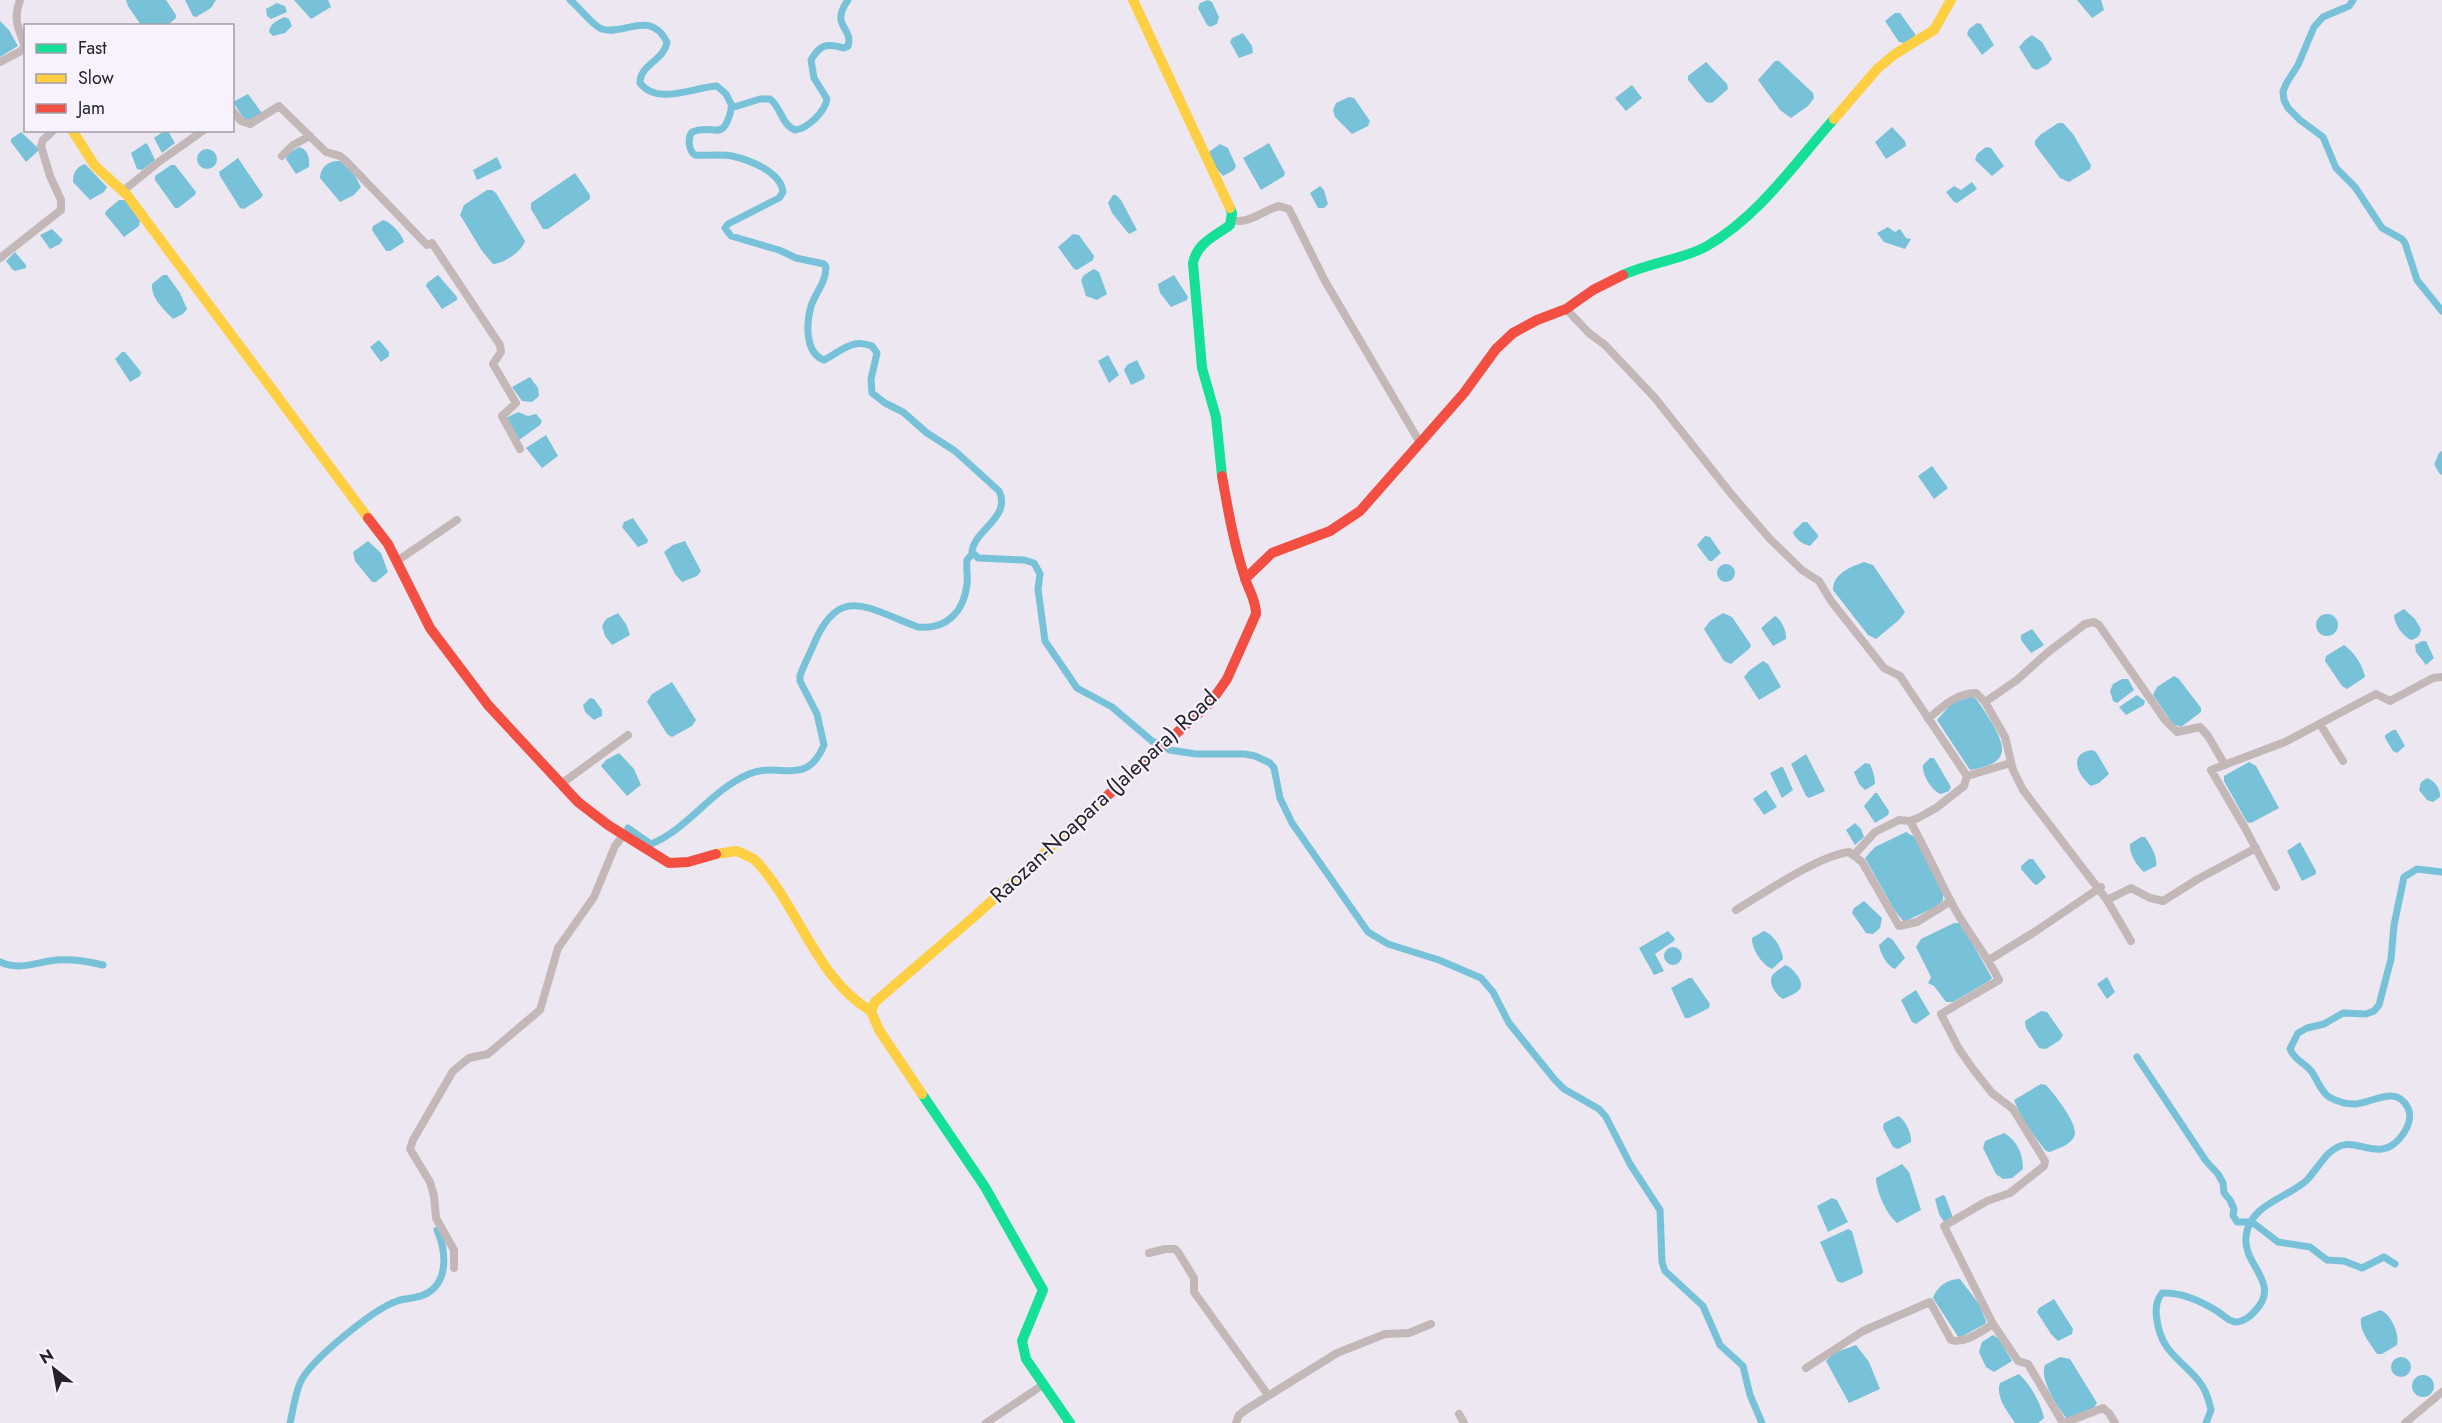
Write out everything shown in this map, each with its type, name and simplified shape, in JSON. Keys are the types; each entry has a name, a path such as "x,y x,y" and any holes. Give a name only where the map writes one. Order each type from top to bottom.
{"street":[{"path":"20,0 16,12 16,24 24,44"},
{"path":"1133,0 1228,202 1232,220 1239,222 1246,220 1279,206 1289,209 1325,281 1419,441"},
{"path":"1247,584 1272,553 1315,538 1353,517 1464,393 1503,342 1519,329 1566,309 1609,281 1650,264 1705,247 1738,224 1776,189 1806,150 1878,68 1894,54 1934,30 1951,0"},
{"path":"0,62 23,54"},
{"path":"234,111 241,121 250,123 279,106 326,152 340,156 346,161 427,245 432,243 471,298 500,345 501,352 493,364 516,403 502,416 520,449"},
{"path":"0,258 61,210 61,200 50,176 41,146 52,132"},
{"path":"73,132 95,166 123,191 200,290 388,544 430,628 488,705 561,784 578,802 659,858 678,865 733,851 746,853 765,872 841,986 855,1001 871,1011 879,1030 985,1186 1040,1283 1043,1290 1022,1341 1026,1359 1070,1423"},
{"path":"123,191 201,132"},
{"path":"282,156 310,136"},
{"name":"Raozan-Noapara (Jalepara) Road","path":"871,1011 875,1002 968,922 1174,733 1211,702 1227,679 1256,614 1256,603 1247,584 1228,510 1218,452 1216,417 1202,368 1193,263 1198,248 1228,227 1232,220"},
{"path":"1566,309 1589,333 1605,345 1655,398 1770,539 1802,570 1819,581 1849,625 1884,668 1900,676 1967,776"},
{"path":"397,561 457,520"},
{"path":"1986,702 2017,680 2085,624 2094,622 2099,625 2165,720 2177,732 2200,727 2225,765"},
{"path":"2276,887 2211,770 2285,742 2376,694 2390,701 2433,678 2442,677"},
{"path":"1928,719 1952,699 1960,696 1976,693 1986,702 2005,737 2011,763 2023,790 2100,888 2131,941"},
{"path":"2320,724 2343,761"},
{"path":"561,784 628,735"},
{"path":"1967,776 2011,763"},
{"path":"1854,855 1875,832 1899,820 1910,821 1936,808 1964,786 1967,776"},
{"path":"1910,821 1951,901 1989,960 1999,980 1941,1014 1973,1070 1992,1093 2013,1109 2045,1161 2044,1166 2010,1193 1987,1202 1944,1226 1993,1324 2018,1361 2028,1365 2064,1423 2103,1408 2115,1423"},
{"path":"454,1268 454,1250 436,1218 430,1182 410,1149 412,1140 453,1071 469,1058 488,1054 540,1010 558,948 594,897 615,846 624,834"},
{"path":"2107,900 2131,888 2150,898 2163,901 2256,848"},
{"path":"1736,910 1817,863 1839,853 1849,852 1862,862 1899,926 1917,922 1951,901"},
{"path":"1989,960 2036,932 2100,888"},
{"path":"1149,1253 1165,1249 1175,1249 1178,1252 1194,1278 1194,1292 1268,1395"},
{"path":"1806,1368 1863,1330 1930,1302 1951,1340 1958,1342 1968,1339 1993,1324"},
{"path":"1236,1423 1239,1415 1337,1353 1385,1334 1409,1333 1431,1324"},
{"path":"986,1423 1044,1384"},
{"path":"2405,1423 2442,1392"},
{"path":"1459,1414 1464,1423"}],"water":[{"path":"126,0 166,0 176,18 169,24 140,24"},
{"path":"185,0 216,0 211,8 196,17 193,16"},
{"path":"294,0 328,0 331,7 311,19"},
{"path":"1208,0 1212,2 1219,17 1217,24 1210,27 1198,8 1200,3"},
{"path":"2077,0 2101,0 2104,10 2092,18"},
{"path":"277,3 285,6 287,12 271,19 267,16 266,9"},
{"path":"1895,13 1900,13 1915,34 1905,43 1899,42 1885,21"},
{"path":"284,17 289,19 292,26 285,33 273,36 269,32 271,26"},
{"path":"0,21 9,30 18,46 0,57"},
{"path":"1977,23 1981,24 1994,45 1982,55 1967,34 1969,29"},
{"path":"1243,33 1252,46 1253,53 1239,58 1230,42 1232,38"},
{"path":"2032,35 2042,42 2052,59 2037,70 2032,68 2019,47"},
{"path":"1775,61 1779,61 1813,93 1814,98 1808,106 1791,118 1780,110 1758,80"},
{"path":"1706,62 1727,84 1728,89 1712,103 1706,102 1688,80 1688,76"},
{"path":"1632,85 1642,98 1626,111 1615,98"},
{"path":"248,94 262,113 249,121 243,117 234,101"},
{"path":"1349,97 1354,98 1370,121 1368,126 1352,134 1335,117 1333,110 1336,103"},
{"path":"2058,123 2063,123 2073,134 2091,165 2090,169 2069,182 2060,178 2035,145 2040,135"},
{"path":"1892,127 1905,141 1906,146 1886,159 1875,142"},
{"path":"21,132 38,148 38,151 26,162 11,142 11,139"},
{"path":"163,132 169,132 175,143 162,153 154,138"},
{"path":"146,143 155,160 142,170 137,169 131,153"},
{"path":"1269,143 1285,173 1284,176 1261,190 1243,158"},
{"path":"1220,144 1228,148 1236,166 1234,170 1223,176 1216,168 1209,152"},
{"path":"299,147 308,155 309,167 296,174 286,159 288,154"},
{"path":"1986,147 1991,148 2004,166 1992,176 1975,160 1977,154"},
{"path":"207,149 214,152 217,159 214,166 207,169 200,166 197,159 200,152"},
{"path":"497,157 502,168 477,180 473,170"},
{"path":"238,158 263,195 244,209 240,208 219,172"},
{"path":"340,161 354,174 361,187 354,195 340,202 320,178 326,165"},
{"path":"85,164 107,187 104,192 90,200 73,182 76,171"},
{"path":"171,165 175,165 196,192 178,208 175,208 155,180 155,176"},
{"path":"575,173 590,195 590,199 548,229 543,229 531,209 531,203"},
{"path":"1972,182 1977,189 1957,203 1946,192 1954,186 1961,190"},
{"path":"1320,186 1324,190 1328,204 1324,208 1318,208 1310,193"},
{"path":"487,190 496,193 525,241 512,256 493,264 482,251 460,215 464,205"},
{"path":"1113,195 1121,200 1137,230 1129,234 1112,213 1108,203"},
{"path":"119,200 125,200 140,221 139,226 124,237 105,214"},
{"path":"383,220 396,229 404,242 390,251 386,251 372,230 373,226"},
{"path":"1888,227 1895,232 1900,229 1906,238 1911,239 1905,249 1884,242 1877,233"},
{"path":"52,229 63,240 50,249 40,235"},
{"path":"1073,234 1079,235 1094,256 1093,260 1077,270 1058,247"},
{"path":"15,252 26,268 15,271 6,261"},
{"path":"1094,269 1099,272 1107,294 1097,300 1086,296 1081,280 1084,275"},
{"path":"163,275 167,275 180,293 187,309 173,319 159,303 152,289 152,284"},
{"path":"438,275 457,297 457,300 442,309 426,286"},
{"path":"1174,275 1188,297 1187,300 1171,307 1160,293 1158,284"},
{"path":"379,340 389,352 389,356 381,362 370,347"},
{"path":"125,352 141,372 140,376 130,382 115,359"},
{"path":"1108,355 1119,375 1109,383 1098,361"},
{"path":"1137,360 1145,376 1144,379 1131,385 1124,370 1127,365"},
{"path":"530,377 538,388 539,396 532,402 522,401 512,387"},
{"path":"518,412 528,416 536,414 542,421 540,425 519,440 506,418"},
{"path":"546,435 558,456 542,468 526,448"},
{"path":"1932,466 1948,488 1934,499 1918,476"},
{"path":"633,518 648,540 647,543 638,547 622,527 624,522"},
{"path":"1803,522 1807,522 1818,535 1810,546 1799,541 1793,532"},
{"path":"1705,536 1710,537 1721,553 1712,561 1709,561 1697,545"},
{"path":"368,541 381,553 388,572 376,582 372,582 355,561 353,552"},
{"path":"685,541 701,571 697,576 682,582 675,574 664,552 673,545"},
{"path":"1864,562 1873,565 1905,612 1876,639 1868,635 1833,590 1839,575"},
{"path":"1726,564 1734,569 1735,573 1730,581 1726,582 1718,577 1717,573 1722,565"},
{"path":"2404,609 2415,619 2421,629 2418,636 2411,640 2405,636 2394,618 2394,615"},
{"path":"618,613 630,635 612,645 605,636 602,626 606,619"},
{"path":"1723,613 1732,617 1751,645 1731,664 1724,661 1704,629 1710,621"},
{"path":"2327,614 2335,617 2338,625 2335,633 2327,636 2319,633 2316,625 2319,617"},
{"path":"1775,616 1783,626 1786,639 1773,646 1761,628"},
{"path":"2032,629 2044,645 2031,653 2021,640 2021,635"},
{"path":"2426,641 2434,658 2426,665 2416,652 2415,645"},
{"path":"2344,645 2358,659 2365,677 2347,689 2342,686 2325,661 2326,656"},
{"path":"1763,661 1768,664 1781,687 1759,700 1744,677"},
{"path":"2174,676 2179,679 2201,708 2201,712 2181,727 2173,724 2153,695 2157,687"},
{"path":"2122,679 2128,679 2134,690 2117,703 2113,701 2110,691 2113,684"},
{"path":"672,682 696,720 692,726 672,737 667,734 647,702 652,694"},
{"path":"2137,695 2145,701 2144,705 2126,715 2119,707"},
{"path":"1973,696 1992,723 2002,749 2001,755 1991,764 1970,770 1937,720 1952,703"},
{"path":"590,698 594,699 602,710 602,716 594,720 585,712 583,705"},
{"path":"2396,730 2405,746 2397,753 2393,751 2385,738 2385,735"},
{"path":"2092,750 2096,752 2109,774 2099,783 2091,786 2079,771 2077,760 2084,752"},
{"path":"619,753 634,769 641,785 627,796 601,766 606,760"},
{"path":"1806,754 1825,791 1809,798 1791,764"},
{"path":"1930,758 1934,758 1951,787 1949,791 1941,794 1934,790 1928,782 1923,765"},
{"path":"2249,762 2256,766 2279,808 2251,823 2247,822 2224,781 2224,776"},
{"path":"1865,763 1870,764 1875,784 1865,790 1859,784 1854,772"},
{"path":"1781,767 1793,790 1782,798 1770,773"},
{"path":"2427,778 2439,791 2440,797 2433,802 2427,800 2419,790 2421,782"},
{"path":"1766,790 1777,807 1764,815 1753,799"},
{"path":"1875,793 1889,811 1888,815 1875,823 1864,806"},
{"path":"1855,823 1861,829 1864,837 1855,845 1846,830"},
{"path":"1906,832 1916,838 1943,893 1943,900 1937,906 1904,922 1895,911 1865,858 1875,847"},
{"path":"2145,837 2149,843 2156,862 2156,866 2144,872 2134,860 2130,848 2130,844"},
{"path":"2300,842 2316,871 2316,874 2302,881 2287,851"},
{"path":"2029,859 2033,859 2046,877 2037,885 2021,869 2021,866"},
{"path":"1864,901 1882,918 1880,928 1873,934 1866,933 1852,913 1854,908"},
{"path":"1954,923 1959,923 1963,927 1992,978 1953,1002 1946,1002 1934,986 1928,983 1931,977 1916,947 1921,939"},
{"path":"1668,931 1675,939 1655,954 1664,971 1654,975 1639,948"},
{"path":"1764,931 1779,946 1783,959 1772,969 1761,960 1752,942 1752,938"},
{"path":"1888,937 1893,940 1905,958 1895,969 1882,955 1879,945"},
{"path":"1673,947 1681,952 1682,956 1677,964 1673,965 1665,960 1664,956 1669,948"},
{"path":"1785,965 1800,980 1801,988 1783,999 1774,989 1771,979 1774,973"},
{"path":"2107,977 2115,992 2107,999 2097,984"},
{"path":"1692,978 1710,1004 1709,1008 1685,1018 1671,988"},
{"path":"1916,990 1930,1014 1916,1024 1912,1022 1901,1000"},
{"path":"2041,1011 2047,1012 2063,1035 2060,1040 2046,1049 2039,1048 2026,1028 2025,1021"},
{"path":"2041,1084 2046,1085 2060,1102 2075,1132 2070,1142 2050,1152 2046,1151 2032,1133 2014,1100"},
{"path":"1898,1116 1909,1131 1911,1142 1898,1149 1893,1147 1883,1128 1884,1123"},
{"path":"2004,1133 2018,1148 2023,1169 2012,1178 2003,1179 1996,1174 1983,1148 1985,1141"},
{"path":"1902,1164 1909,1172 1921,1210 1897,1223 1883,1202 1876,1178"},
{"path":"1943,1195 1952,1215 1952,1218 1944,1222 1935,1199"},
{"path":"1832,1198 1837,1200 1848,1222 1828,1232 1817,1206"},
{"path":"1848,1229 1852,1231 1863,1271 1862,1274 1842,1283 1837,1281 1820,1242"},
{"path":"1960,1279 1979,1304 1986,1321 1985,1324 1959,1338 1933,1298 1944,1284"},
{"path":"2054,1299 2073,1329 2072,1334 2058,1341 2037,1312 2039,1308"},
{"path":"2380,1310 2391,1320 2398,1341 2397,1345 2382,1354 2377,1354 2363,1332 2361,1318"},
{"path":"1993,1335 1999,1339 2012,1361 1994,1372 1986,1367 1979,1352 1982,1342"},
{"path":"1856,1345 1869,1362 1880,1389 1849,1403 1826,1361 1834,1353"},
{"path":"2060,1357 2070,1359 2097,1403 2093,1409 2067,1419 2050,1393 2044,1371 2045,1365"},
{"path":"2401,1357 2408,1360 2411,1367 2408,1374 2401,1377 2394,1374 2391,1367 2394,1360"},
{"path":"2019,1374 2031,1388 2040,1406 2044,1418 2038,1423 2015,1423 1999,1394 2000,1383"},
{"path":"2423,1375 2433,1382 2434,1386 2427,1396 2423,1397 2413,1390 2412,1386 2419,1376"}],"waterway":[{"path":"570,0 602,29 645,25 660,32 667,42 662,54 644,71 641,77 640,83 647,90 676,94 717,86 726,94 732,106 725,126 717,130 692,132 689,141 691,151 695,155 732,156 756,164 777,178 783,192 779,198 728,224 725,228 731,236 779,250 796,258 824,264 826,267 824,277 811,306 808,321 808,337 813,351 824,360 852,345 872,346 877,353 871,379 872,393 903,412 927,433 955,451 999,491 1002,500 1000,509 978,537 972,552 978,558 1024,560 1034,563 1040,574 1038,589 1045,641 1077,688 1112,707 1152,741 1170,750 1196,754 1245,754 1270,763 1274,768 1280,798 1292,823 1368,932 1388,944 1439,960 1481,978 1493,992 1509,1023 1555,1080 1564,1089 1599,1109 1606,1117 1630,1164 1660,1210 1662,1262 1665,1271 1703,1306 1720,1345 1743,1366 1750,1395 1762,1423"},
{"path":"731,108 760,99 770,99 777,106 787,124 795,130 805,127 815,119 827,99 814,78 811,60 824,46 844,48 848,46 848,35 841,21 843,9 848,0"},
{"path":"2353,0 2349,6 2323,17 2314,27 2298,65 2286,84 2283,92 2284,100 2288,108 2300,120 2323,137 2336,168 2355,187 2382,228 2405,243 2417,280 2442,311"},
{"path":"2442,455 2438,464 2442,471"},
{"path":"628,828 651,844 677,829 723,790 749,774 771,770 801,770 809,766 817,758 824,745 817,714 800,681 800,676 823,626 833,614 844,607 856,606 870,608 918,627 928,627 945,622 958,611 962,603 967,584 967,560 973,553"},
{"path":"2206,1423 2211,1410 2203,1387 2162,1339 2156,1316 2158,1299 2162,1293 2176,1294 2204,1304 2231,1321 2239,1322 2247,1318 2262,1301 2265,1292 2260,1274 2247,1247 2246,1237 2254,1217 2270,1203 2307,1180 2327,1155 2341,1145 2382,1149 2394,1144 2404,1133 2410,1114 2403,1101 2391,1096 2355,1104 2329,1097 2323,1092 2311,1071 2294,1056 2290,1049 2298,1033 2307,1028 2324,1024 2343,1013 2366,1014 2374,1011 2379,1005 2391,959 2394,925 2404,877 2417,869 2442,872"},
{"path":"0,962 21,966 68,960 103,965"},
{"path":"2137,1057 2206,1161 2218,1174 2223,1183 2224,1193 2234,1209 2233,1215 2237,1222 2252,1222 2278,1242 2310,1247 2327,1260 2344,1261 2362,1268 2384,1257 2395,1264"},
{"path":"290,1423 300,1383 306,1373 329,1349 359,1324 387,1306 397,1301 424,1295 437,1284 444,1261 437,1230"}],"traffic: fast":[{"path":"1623,275 1697,251 1726,233 1760,204 1834,119"},
{"path":"1222,476 1216,417 1202,368 1193,263 1198,250 1230,225 1232,213 1230,208"},
{"path":"922,1094 985,1187 1043,1290 1022,1341 1026,1359 1070,1423"}],"traffic: slow":[{"path":"1133,0 1230,208"},
{"path":"1834,119 1878,68 1895,54 1934,30 1951,0"},
{"path":"73,132 95,166 127,195 368,518"},
{"path":"922,1094 879,1030 871,1011 875,1002 976,915 1107,796"},
{"path":"716,854 737,851 754,859 783,897 835,980 871,1011"}],"traffic: jam":[{"path":"1245,579 1272,553 1330,531 1360,511 1464,393 1496,349 1513,333 1537,320 1566,309 1593,290 1623,275"},
{"path":"1107,796 1211,702 1227,679 1256,614 1254,600 1234,540 1222,476"},
{"path":"368,518 388,544 430,628 488,705 578,802 608,825 669,863 688,862 716,854"}]}
